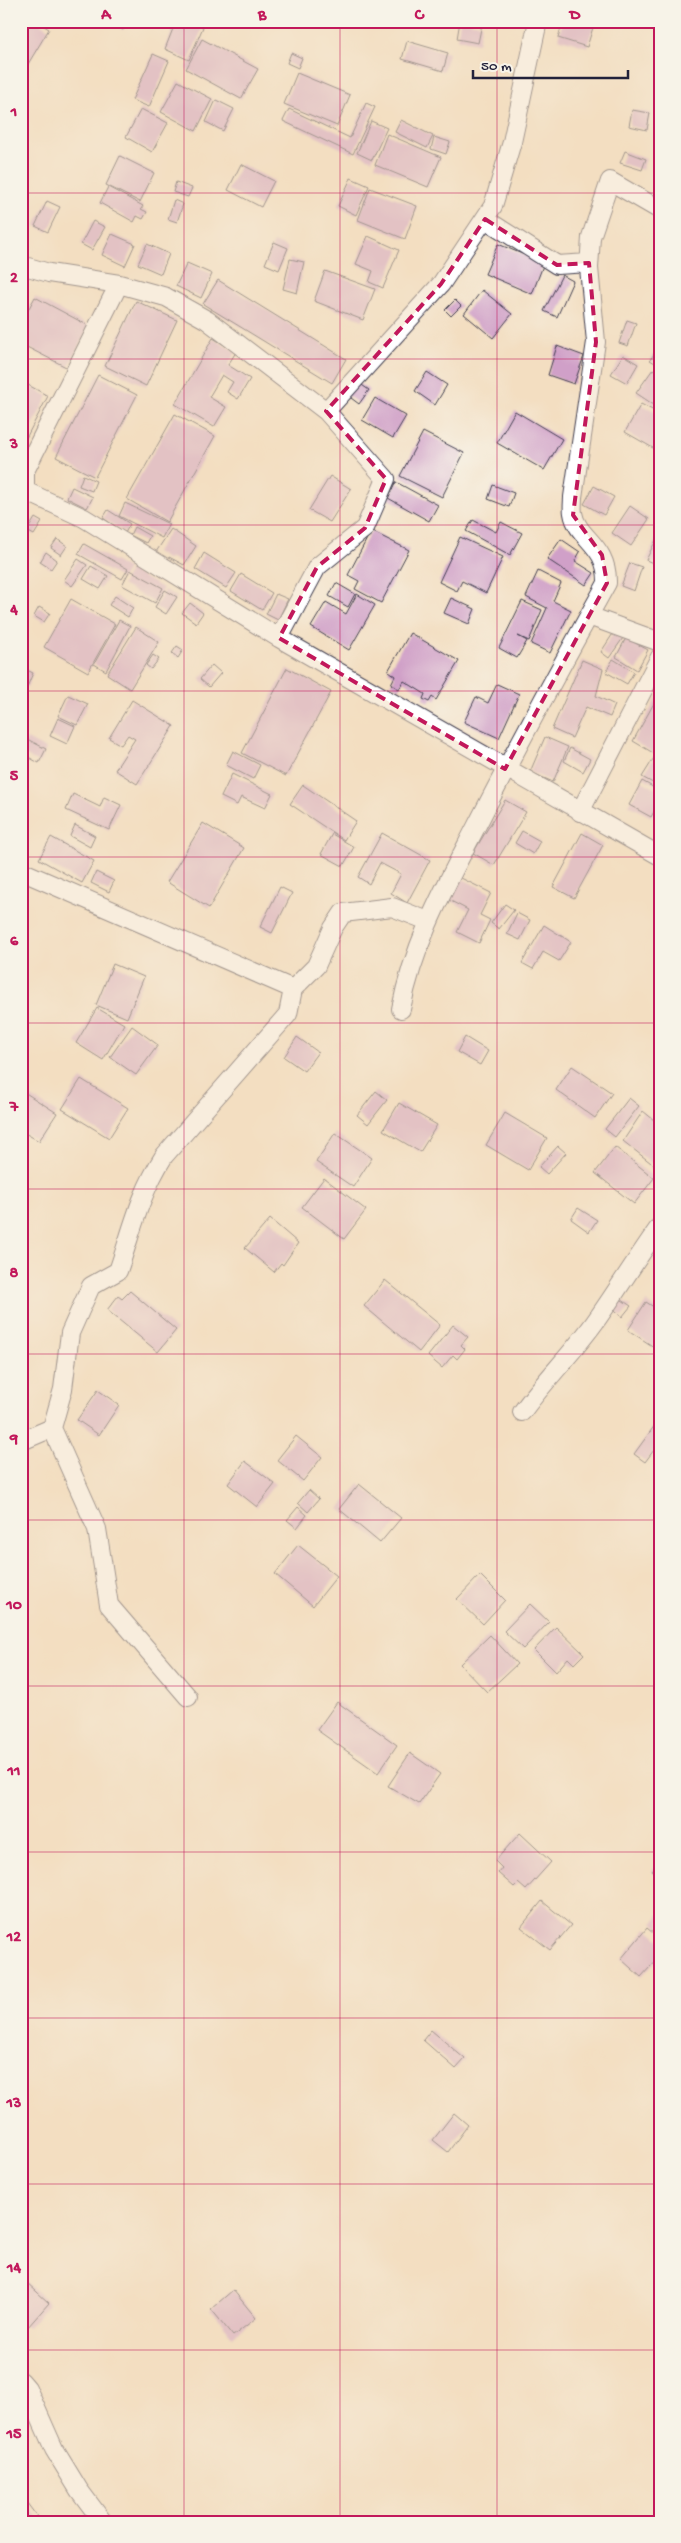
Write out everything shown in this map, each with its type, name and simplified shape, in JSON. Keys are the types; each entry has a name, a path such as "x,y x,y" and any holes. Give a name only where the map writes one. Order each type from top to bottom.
{"street":[{"path":"326,411 441,284 493,206 512,142 538,21"},
{"path":"401,1009 410,966 428,921 505,769 607,582 607,571 602,554 580,527 573,515 573,497 596,342 589,263 591,237 610,181 660,210"},
{"path":"485,219 556,265 589,263"},
{"path":"21,265 49,273 120,284 166,297 208,320 326,411 386,479 365,528 317,567 279,638"},
{"path":"120,284 25,471 23,490 84,518 279,638 580,812 660,856"},
{"path":"589,616 660,642"},
{"path":"580,812 660,657"},
{"path":"21,871 293,989"},
{"path":"188,1697 109,1605 97,1529 52,1428 63,1389 70,1333 91,1286 118,1271 138,1206 148,1182 164,1156 288,1014 293,989 316,966 342,913 392,907 428,921"},
{"path":"522,1412 542,1384 594,1322 623,1277 660,1226"},
{"path":"21,1443 52,1428"},
{"path":"21,2381 27,2388 54,2449 79,2490 103,2522"}],"highlighted area":[{"path":"485,219 557,265 589,263 596,342 573,515 602,555 607,583 505,769 279,638 317,567 365,528 386,479 326,411 441,284"}],"building":[{"path":"21,21 36,21 49,29 25,69 21,66"},
{"path":"109,21 128,21 123,30"},
{"path":"176,21 190,21 203,27 189,60 165,49"},
{"path":"460,21 482,24 478,43 457,39"},
{"path":"563,21 595,21 587,47 558,38"},
{"path":"202,39 258,69 241,99 186,69"},
{"path":"407,41 448,53 443,71 402,59"},
{"path":"291,53 302,58 298,68 287,63"},
{"path":"153,54 169,61 149,107 132,100"},
{"path":"297,73 350,95 337,126 284,104"},
{"path":"178,81 212,99 196,131 161,112"},
{"path":"216,100 234,109 223,131 206,122"},
{"path":"366,103 375,107 353,154 283,121 289,109 350,138"},
{"path":"141,109 168,123 152,152 126,137"},
{"path":"632,110 650,113 647,130 629,126"},
{"path":"401,120 433,136 427,148 395,132"},
{"path":"371,121 387,128 372,160 357,153"},
{"path":"387,134 441,157 428,187 375,165"},
{"path":"434,137 450,142 446,154 431,149"},
{"path":"625,151 646,159 642,170 620,163"},
{"path":"120,156 154,173 140,202 106,185"},
{"path":"241,164 274,181 261,207 228,190"},
{"path":"351,178 369,186 356,215 338,206"},
{"path":"176,182 192,188 188,197 173,192"},
{"path":"108,187 143,206 141,209 147,212 143,219 137,216 134,222 100,203"},
{"path":"370,188 417,206 405,239 358,220"},
{"path":"174,200 183,204 177,222 168,219"},
{"path":"47,201 60,207 48,232 35,226"},
{"path":"93,221 105,227 92,250 81,244"},
{"path":"112,234 135,244 125,266 102,255"},
{"path":"368,236 399,250 383,288 369,282 373,271 356,264"},
{"path":"274,242 288,248 279,270 265,264"},
{"path":"147,244 169,254 161,274 138,264"},
{"path":"498,244 544,263 532,294 485,274"},
{"path":"290,259 304,262 297,293 283,289"},
{"path":"187,263 212,274 201,298 176,286"},
{"path":"325,271 375,289 363,320 314,301"},
{"path":"562,275 573,281 557,317 544,311"},
{"path":"218,280 346,359 332,383 203,304"},
{"path":"21,287 28,290 21,302"},
{"path":"482,290 512,314 493,338 464,314"},
{"path":"35,297 89,326 68,368 21,344 21,323"},
{"path":"455,300 461,306 451,316 445,310"},
{"path":"136,301 177,320 146,386 105,366"},
{"path":"627,320 636,323 628,346 619,343"},
{"path":"213,338 236,352 228,365 250,379 238,399 227,392 233,382 222,375 209,397 226,407 214,427 175,404"},
{"path":"660,345 660,366 650,360"},
{"path":"557,346 584,356 574,384 548,375"},
{"path":"623,355 638,364 627,383 611,374"},
{"path":"653,369 660,374 660,409 636,393"},
{"path":"427,372 447,385 435,405 415,391"},
{"path":"98,375 137,395 95,477 56,457"},
{"path":"21,381 48,396 23,444 21,443"},
{"path":"356,381 369,390 359,404 347,395"},
{"path":"375,398 406,416 393,438 362,420"},
{"path":"641,404 660,414 660,452 625,432"},
{"path":"515,411 562,439 544,470 497,443"},
{"path":"175,414 215,436 167,522 127,499"},
{"path":"423,432 464,453 442,497 400,476"},
{"path":"83,475 96,481 92,491 79,486"},
{"path":"330,476 351,489 330,522 309,510"},
{"path":"396,482 438,505 429,521 388,498"},
{"path":"493,485 514,493 509,507 488,499"},
{"path":"594,486 614,497 604,515 584,504"},
{"path":"72,487 93,497 87,508 67,498"},
{"path":"125,503 169,524 162,538 119,516"},
{"path":"630,506 649,519 631,546 612,533"},
{"path":"108,510 130,524 125,533 103,518"},
{"path":"35,518 42,522 34,535 27,531"},
{"path":"473,520 496,532 501,522 522,533 510,555 466,531"},
{"path":"134,527 150,536 146,543 130,535"},
{"path":"171,529 196,546 184,565 169,557 168,560 156,552"},
{"path":"371,531 409,550 381,603 355,589 359,581 348,575"},
{"path":"660,532 660,566 646,560"},
{"path":"460,537 503,557 486,593 462,581 457,591 439,582"},
{"path":"57,539 67,546 61,555 51,548"},
{"path":"561,539 580,552 575,561 594,573 586,585 547,559"},
{"path":"84,544 128,569 122,579 78,554"},
{"path":"46,552 57,560 51,569 40,562"},
{"path":"204,553 236,573 226,588 195,569"},
{"path":"78,559 87,565 72,586 64,580"},
{"path":"630,563 642,567 634,591 621,586"},
{"path":"91,566 108,576 100,589 83,579"},
{"path":"130,570 163,588 155,603 122,585"},
{"path":"538,571 561,583 553,601 571,610 550,653 531,644 547,608 526,597"},
{"path":"241,574 272,593 262,610 231,591"},
{"path":"336,583 355,594 348,607 329,596"},
{"path":"165,590 177,597 166,614 155,607"},
{"path":"276,594 288,599 278,620 266,614"},
{"path":"357,594 375,605 349,650 311,627 326,602 346,614"},
{"path":"115,596 133,608 128,617 109,605"},
{"path":"451,598 475,609 469,624 444,613"},
{"path":"71,599 115,624 88,672 44,647"},
{"path":"522,601 542,610 529,641 518,636 527,641 517,658 499,648"},
{"path":"190,603 203,613 196,623 182,613"},
{"path":"39,607 50,613 44,622 34,616"},
{"path":"119,620 130,626 106,671 94,664"},
{"path":"136,627 159,642 130,689 107,674"},
{"path":"614,632 623,638 609,658 601,652"},
{"path":"410,633 459,661 436,700 432,697 429,702 423,699 425,694 404,681 399,689 391,684 395,676 388,671"},
{"path":"626,638 648,650 637,670 616,657"},
{"path":"177,646 183,650 178,658 172,653"},
{"path":"153,655 159,659 151,669 146,665"},
{"path":"613,659 634,672 627,684 606,672"},
{"path":"582,660 603,669 596,696 615,705 610,717 586,707 572,738 552,729"},
{"path":"212,665 221,673 209,687 200,679"},
{"path":"21,667 33,673 27,687 21,685"},
{"path":"287,668 331,692 286,776 242,753"},
{"path":"497,684 519,694 499,738 464,722 476,697 488,703"},
{"path":"68,695 88,704 77,725 58,716"},
{"path":"658,696 660,745 655,754 633,741"},
{"path":"132,700 174,726 137,784 115,770 135,739 128,735 121,745 109,738"},
{"path":"58,718 75,726 67,744 50,736"},
{"path":"545,737 568,747 553,782 530,772"},
{"path":"27,739 46,749 39,763 21,753"},
{"path":"570,748 590,759 583,772 564,761"},
{"path":"233,751 260,765 253,779 226,765"},
{"path":"657,753 660,755 660,787 642,777"},
{"path":"232,774 272,794 265,808 241,797 237,805 221,797"},
{"path":"642,781 660,791 660,801 651,817 629,805"},
{"path":"303,785 356,821 344,840 290,804"},
{"path":"73,794 100,807 104,797 121,805 109,830 66,810"},
{"path":"505,800 526,812 494,865 473,853"},
{"path":"203,823 244,848 209,908 167,882"},
{"path":"75,825 95,836 90,847 70,836"},
{"path":"522,831 540,841 533,854 515,843"},
{"path":"382,833 430,860 407,903 391,893 401,874 380,863 369,884 358,877"},
{"path":"582,833 603,845 574,898 553,887"},
{"path":"332,834 354,847 343,866 321,854"},
{"path":"51,837 94,861 82,883 39,859"},
{"path":"96,872 114,881 109,892 91,883"},
{"path":"455,875 491,893 480,915 490,920 479,943 457,932 468,910 445,898"},
{"path":"280,887 292,893 272,933 260,927"},
{"path":"505,904 514,910 499,929 491,923"},
{"path":"517,913 530,920 520,940 507,934"},
{"path":"544,925 571,942 559,961 543,952 533,969 522,963"},
{"path":"113,964 144,977 127,1018 96,1005"},
{"path":"97,1008 124,1024 103,1060 76,1043"},
{"path":"132,1026 158,1045 136,1075 110,1057"},
{"path":"297,1037 318,1052 304,1071 284,1057"},
{"path":"465,1037 488,1051 480,1065 457,1052"},
{"path":"572,1066 612,1093 595,1118 556,1090"},
{"path":"81,1079 128,1108 109,1138 62,1109"},
{"path":"376,1091 387,1100 368,1124 357,1115"},
{"path":"24,1092 57,1113 39,1141 21,1131 21,1097"},
{"path":"629,1098 639,1106 615,1137 605,1129"},
{"path":"399,1103 437,1125 420,1152 383,1130"},
{"path":"643,1111 660,1125 660,1170 623,1141"},
{"path":"505,1113 547,1138 528,1170 486,1145"},
{"path":"335,1133 372,1158 353,1187 316,1162"},
{"path":"558,1146 566,1153 547,1174 539,1167"},
{"path":"615,1147 654,1178 634,1204 595,1173"},
{"path":"324,1178 366,1210 344,1239 302,1207"},
{"path":"578,1208 597,1220 589,1232 571,1219"},
{"path":"270,1219 298,1243 283,1265 281,1263 274,1272 245,1248"},
{"path":"385,1280 440,1325 419,1352 364,1306"},
{"path":"130,1291 176,1330 158,1352 107,1310 118,1296 122,1299"},
{"path":"619,1298 631,1306 622,1317 611,1308"},
{"path":"646,1302 660,1311 660,1351 628,1330"},
{"path":"453,1325 468,1337 461,1345 465,1349 457,1359 453,1355 442,1368 428,1356"},
{"path":"98,1390 119,1405 99,1435 77,1420"},
{"path":"658,1421 660,1423 660,1442 645,1462 634,1454"},
{"path":"296,1436 322,1457 303,1481 277,1460"},
{"path":"245,1461 275,1484 257,1507 228,1484"},
{"path":"359,1484 401,1518 380,1543 339,1509"},
{"path":"309,1490 319,1499 308,1512 298,1503"},
{"path":"298,1507 307,1515 297,1528 287,1520"},
{"path":"298,1545 337,1576 313,1606 275,1574"},
{"path":"480,1575 505,1600 483,1624 457,1599"},
{"path":"530,1604 549,1622 523,1649 504,1631"},
{"path":"556,1627 584,1654 574,1664 568,1658 556,1672 534,1650"},
{"path":"490,1635 517,1664 487,1692 460,1664"},
{"path":"337,1702 397,1745 378,1773 317,1730"},
{"path":"410,1753 440,1774 419,1804 388,1786"},
{"path":"520,1833 551,1862 526,1890 518,1883 514,1887 498,1873 502,1868 495,1861"},
{"path":"660,1862 660,1874 658,1877 652,1871"},
{"path":"542,1901 571,1925 550,1950 521,1927"},
{"path":"660,1914 660,1929 653,1922"},
{"path":"647,1928 660,1939 660,1956 641,1977 621,1959"},
{"path":"431,2030 465,2059 456,2069 423,2040"},
{"path":"454,2113 468,2125 448,2152 433,2140"},
{"path":"25,2281 49,2303 27,2328 21,2323 21,2285"},
{"path":"233,2290 256,2318 233,2336 211,2309"},
{"path":"21,2495 41,2522 21,2522"}]}
